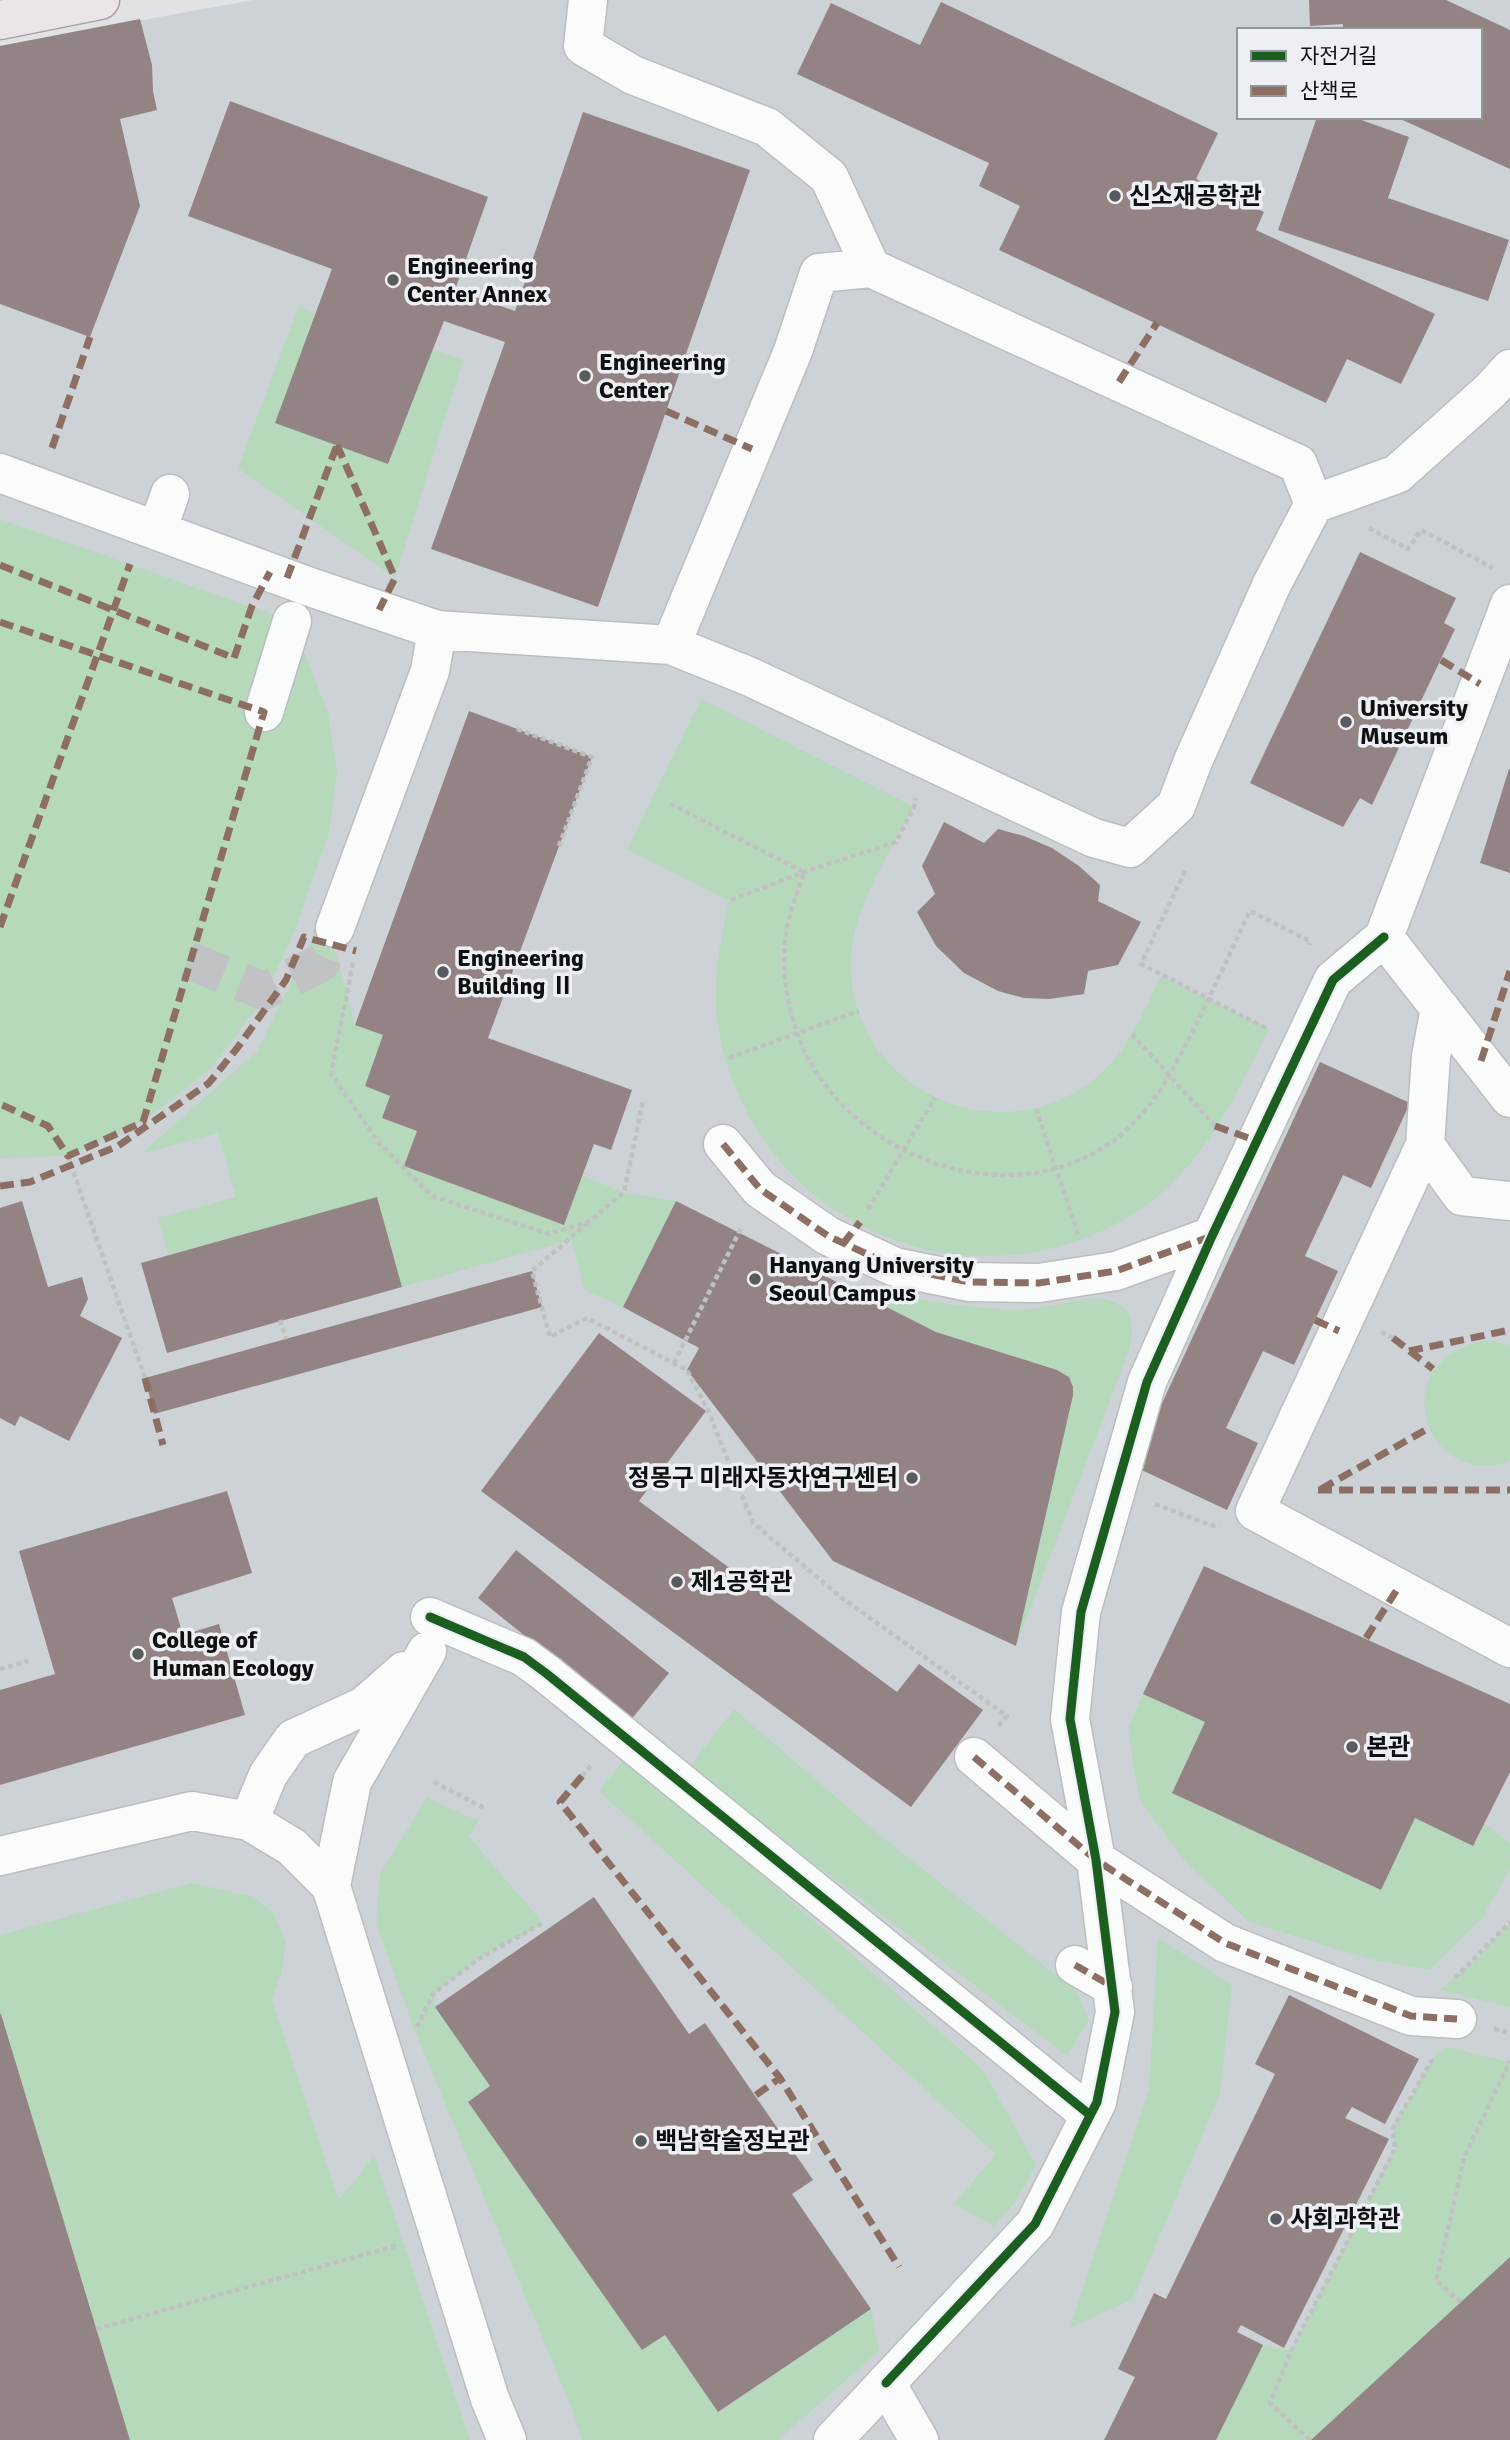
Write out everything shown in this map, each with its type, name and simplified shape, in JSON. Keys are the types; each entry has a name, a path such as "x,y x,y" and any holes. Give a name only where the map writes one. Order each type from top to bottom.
{"main road":[{"path":"0,20 100,0"}],"street":[{"path":"587,0 583,46 633,75 767,127 829,177 871,268"},
{"path":"671,645 793,351 820,273 871,268 1298,464 1314,504"},
{"path":"0,473 437,629 671,645 748,676 1094,838 1130,848 1176,806 1193,761 1272,584 1314,504 1397,474 1510,369"},
{"path":"157,531 170,494"},
{"path":"833,2440 1035,2224 1097,2102 1115,2012 1096,1860 1070,1719 1081,1612 1147,1382 1212,1236 1333,980 1384,937 1506,588"},
{"path":"264,712 292,621"},
{"path":"346,940 430,671 437,629"},
{"path":"1384,937 1510,1098"},
{"path":"1440,1008 1431,1056 1425,1145 1255,1511 1510,1648"},
{"path":"723,1144 760,1189 828,1236 895,1267 969,1282 1039,1283 1116,1272 1212,1236"},
{"path":"1425,1145 1462,1196 1510,1201"},
{"path":"430,1617 524,1657 532,1663 1090,2115"},
{"path":"249,1821 268,1775 293,1739 364,1706 427,1651 352,1782 331,1886"},
{"path":"974,1757 1096,1860 1226,1943 1411,2016 1457,2020"},
{"path":"0,1856 192,1811 249,1821 292,1847 331,1886 490,2399 507,2440"},
{"path":"1075,1965 1112,1987"},
{"path":"886,2383 919,2440"}],"path":[{"path":"1314,504 1378,532 1408,549 1421,530 1506,588"},
{"path":"517,729 592,757 559,846"},
{"path":"731,900 804,872 896,842 914,807 916,796"},
{"path":"670,804 804,872"},
{"path":"1185,871 1141,964 1269,1029 1274,1019"},
{"path":"804,872 788,924 784,960 788,999 797,1033 814,1069 836,1098 867,1128 902,1151 938,1165 979,1174 1056,1170 1087,1157 1118,1138 1170,1076 1250,911 1310,942 1305,954"},
{"path":"346,940 331,1074 379,1143 432,1196 549,1234 590,1221"},
{"path":"729,1058 859,1011"},
{"path":"1132,1034 1215,1126"},
{"path":"867,1210 935,1098"},
{"path":"643,1101 624,1192 531,1271 550,1337 587,1318 687,1370 707,1408 753,1523 842,1598 1007,1716 974,1757"},
{"path":"1036,1109 1079,1238"},
{"path":"68,1156 145,1378"},
{"path":"674,1363 739,1233"},
{"path":"280,1320 286,1339"},
{"path":"0,1669 28,1661"},
{"path":"434,1782 486,1809"},
{"path":"1310,2440 1270,2403 1291,2351 1395,2149 1393,2129 1432,2060 1411,2016 1477,1958 1510,1922"},
{"path":"415,2031 433,1994 478,1959 543,1923"},
{"path":"1461,2302 1436,2280 1465,2155 1510,2061"},
{"path":"96,2329 404,2244"}],"shaded area":[{"name":"Hanyang University Seoul Campus","path":"253,0 1510,0 1510,2440 0,2440 0,46"}],"green space":[{"path":"299,305 316,315 388,464 433,350 463,360 395,578 238,468"},
{"path":"0,519 292,621 328,713 337,771 329,833 290,943 259,1005 211,1068 143,1122 68,1156 0,1158"},
{"path":"701,699 914,807 868,893 855,929 852,947 853,993 868,1033 892,1067 925,1092 963,1107 1005,1112 1047,1105 1088,1084 1112,1062 1131,1035 1161,976 1269,1029 1213,1133 1184,1171 1167,1188 1124,1220 1091,1236 1040,1251 984,1256 930,1250 879,1234 833,1209 793,1175 760,1134 735,1086 719,1032 717,966 729,901 627,849"},
{"path":"316,931 334,946 355,1025 383,1035 365,1086 390,1096 382,1118 417,1131 404,1166 564,1225 582,1176 624,1192 676,1201 623,1307 585,1290 571,1240 402,1287 377,1198 168,1255 158,1218 236,1197 218,1133 141,1154 257,1051"},
{"path":"843,1285 983,1308 1033,1309 1098,1299 1114,1302 1130,1317 1132,1331 1128,1353 1016,1646 1073,1387 1071,1381 1057,1370 936,1332"},
{"path":"1485,1340 1510,1345 1510,1461 1480,1465 1456,1458 1437,1442 1427,1420 1425,1396 1433,1372 1453,1353"},
{"path":"1143,1694 1205,1722 1172,1793 1380,1890 1415,1818 1473,1846 1485,1824 1510,1843 1510,1868 1483,1917 1429,1970 1370,1959 1249,1922 1181,1857 1139,1798 1128,1729"},
{"path":"734,1709 875,1831 1076,1991 1089,2020 1067,2056 689,1768"},
{"path":"627,1756 983,2070 1036,2165 1015,2202 994,2226 954,2204 996,2154 599,1791"},
{"path":"427,1798 479,1821 469,1837 543,1923 478,1959 433,1994 435,2007 490,2086 468,2102 642,2350 665,2335 718,2412 871,2309 879,2351 778,2440 582,2440 572,2409 415,2031 376,1924 380,1873"},
{"path":"192,1883 254,1897 274,1914 286,1944 281,1974 272,2000 339,2200 374,2156 470,2440 130,2440 0,2011 0,1935"},
{"path":"1510,1923 1510,2007 1440,1990 1477,1958"},
{"path":"1158,1938 1232,1985 1220,2093 1133,2299 1070,2328 1149,2089"},
{"path":"1447,2047 1510,2062 1510,2257 1311,2440 1216,2440 1263,2345 1291,2351 1395,2149 1393,2128 1432,2060"}],"building":[{"path":"1309,0 1446,0 1510,30 1510,169 1400,119 1482,119 1482,28 1343,28 1343,24 1310,26"},
{"name":"신소재공학관","path":"941,2 1218,133 1196,179 1264,212 1256,230 1435,314 1401,384 1347,359 1326,403 999,250 1020,206 979,186 989,163 797,74 831,3 920,45"},
{"path":"140,19 152,65 157,110 120,119 140,206 90,337 0,304 0,46"},
{"path":"230,101 488,197 455,290 515,311 583,112 750,170 598,607 431,549 505,342 444,321 388,464 275,423 332,269 188,216"},
{"path":"1316,119 1359,119 1409,137 1388,198 1509,240 1488,301 1278,230"},
{"name":"University Museum","path":"1360,552 1456,598 1444,623 1455,629 1372,805 1360,798 1343,827 1250,783"},
{"name":"Engineering Building Ⅱ","path":"469,711 592,757 488,1038 632,1090 611,1150 594,1144 564,1225 404,1166 417,1131 382,1118 390,1096 365,1086 383,1035 355,1025"},
{"path":"1510,769 1510,873 1480,863"},
{"path":"944,822 984,843 998,829 1024,836 1052,848 1079,866 1100,885 1098,901 1141,922 1118,965 1088,971 1084,994 1049,999 1024,998 998,991 964,973 936,946 917,912 935,894 922,866"},
{"path":"1320,1062 1410,1103 1371,1188 1343,1175 1305,1256 1338,1271 1294,1365 1263,1351 1226,1428 1258,1443 1227,1510 1133,1466"},
{"path":"377,1197 402,1287 167,1353 141,1263"},
{"path":"22,1201 48,1287 82,1277 88,1299 80,1316 122,1338 69,1441 20,1416 15,1426 0,1418 0,1208"},
{"name":"정몽구 미래자동차연구센터","path":"676,1201 936,1332 1057,1370 1069,1377 1073,1395 1016,1646 833,1561 687,1370 699,1348 623,1307"},
{"path":"532,1271 542,1307 154,1414 145,1378"},
{"name":"제1공학관","path":"599,1333 706,1411 639,1501 897,1692 919,1664 983,1710 911,1807 481,1491"},
{"name":"College of Human Ecology","path":"227,1491 252,1573 172,1598 183,1635 219,1624 245,1715 0,1785 0,1690 55,1674 19,1551"},
{"path":"516,1550 669,1673 630,1721 478,1598"},
{"name":"본관","path":"1204,1566 1510,1704 1510,1772 1473,1846 1415,1818 1381,1890 1172,1793 1205,1722 1143,1694"},
{"name":"백남학술정보관","path":"594,1897 689,2034 705,2023 813,2180 792,2194 871,2309 718,2412 665,2335 642,2350 468,2102 490,2086 435,2007"},
{"name":"사회과학관","path":"1289,1995 1419,2059 1385,2124 1352,2107 1345,2118 1389,2139 1284,2348 1241,2325 1237,2332 1263,2345 1216,2440 1104,2440 1135,2377 1118,2369 1154,2293 1166,2299 1275,2074 1255,2064"},
{"path":"1,2014 130,2440 0,2440"},
{"path":"1510,2257 1510,2440 1311,2440 1461,2302"}],"tunnel":[{"path":"188,960 264,991 321,963 335,928"}],"marked path":[{"path":"1119,382 1157,323"},
{"path":"52,448 90,337"},
{"path":"666,411 752,449"},
{"path":"337,445 395,578 379,610"},
{"path":"287,578 337,445"},
{"path":"0,927 130,564"},
{"path":"0,565 234,658 252,606 270,572"},
{"path":"0,622 264,712 143,1122 68,1156 48,1126 0,1104"},
{"path":"1441,660 1480,684"},
{"path":"0,1186 30,1182 118,1146 209,1083 286,980 304,937 356,951"},
{"path":"1481,1061 1510,971"},
{"path":"1215,1126 1257,1141"},
{"path":"723,1144 760,1189 828,1236 895,1267 969,1282 1039,1283 1116,1271 1212,1236"},
{"path":"843,1244 860,1222"},
{"path":"1315,1320 1339,1331"},
{"path":"1409,1351 1510,1330"},
{"path":"1393,1338 1433,1369"},
{"path":"145,1378 163,1445"},
{"path":"1321,1489 1429,1428"},
{"path":"1318,1490 1510,1490"},
{"path":"1366,1638 1398,1588"},
{"path":"974,1757 1096,1860 1225,1943 1411,2016 1457,2019"},
{"path":"582,1776 560,1802 780,2078"},
{"path":"1075,1965 1113,1987"},
{"path":"756,2095 780,2078 899,2267"}],"cycle path":[{"path":"886,2383 1035,2224 1097,2102 1115,2012 1096,1860 1070,1719 1081,1612 1147,1382 1212,1236 1333,980 1384,937"},
{"path":"430,1617 524,1657 547,1674 1090,2115"}],"place":[{"name":"신소재공학관","path":"1115,196"},
{"name":"Engineering Center Annex","path":"393,280"},
{"name":"Engineering Center","path":"585,376"},
{"name":"University Museum","path":"1346,722"},
{"name":"Engineering Building Ⅱ","path":"443,972"},
{"name":"Hanyang University Seoul Campus","path":"755,1279"},
{"name":"정몽구 미래자동차연구센터","path":"912,1478"},
{"name":"제1공학관","path":"677,1582"},
{"name":"College of Human Ecology","path":"138,1654"},
{"name":"본관","path":"1352,1747"},
{"name":"백남학술정보관","path":"641,2141"},
{"name":"사회과학관","path":"1276,2219"}]}
